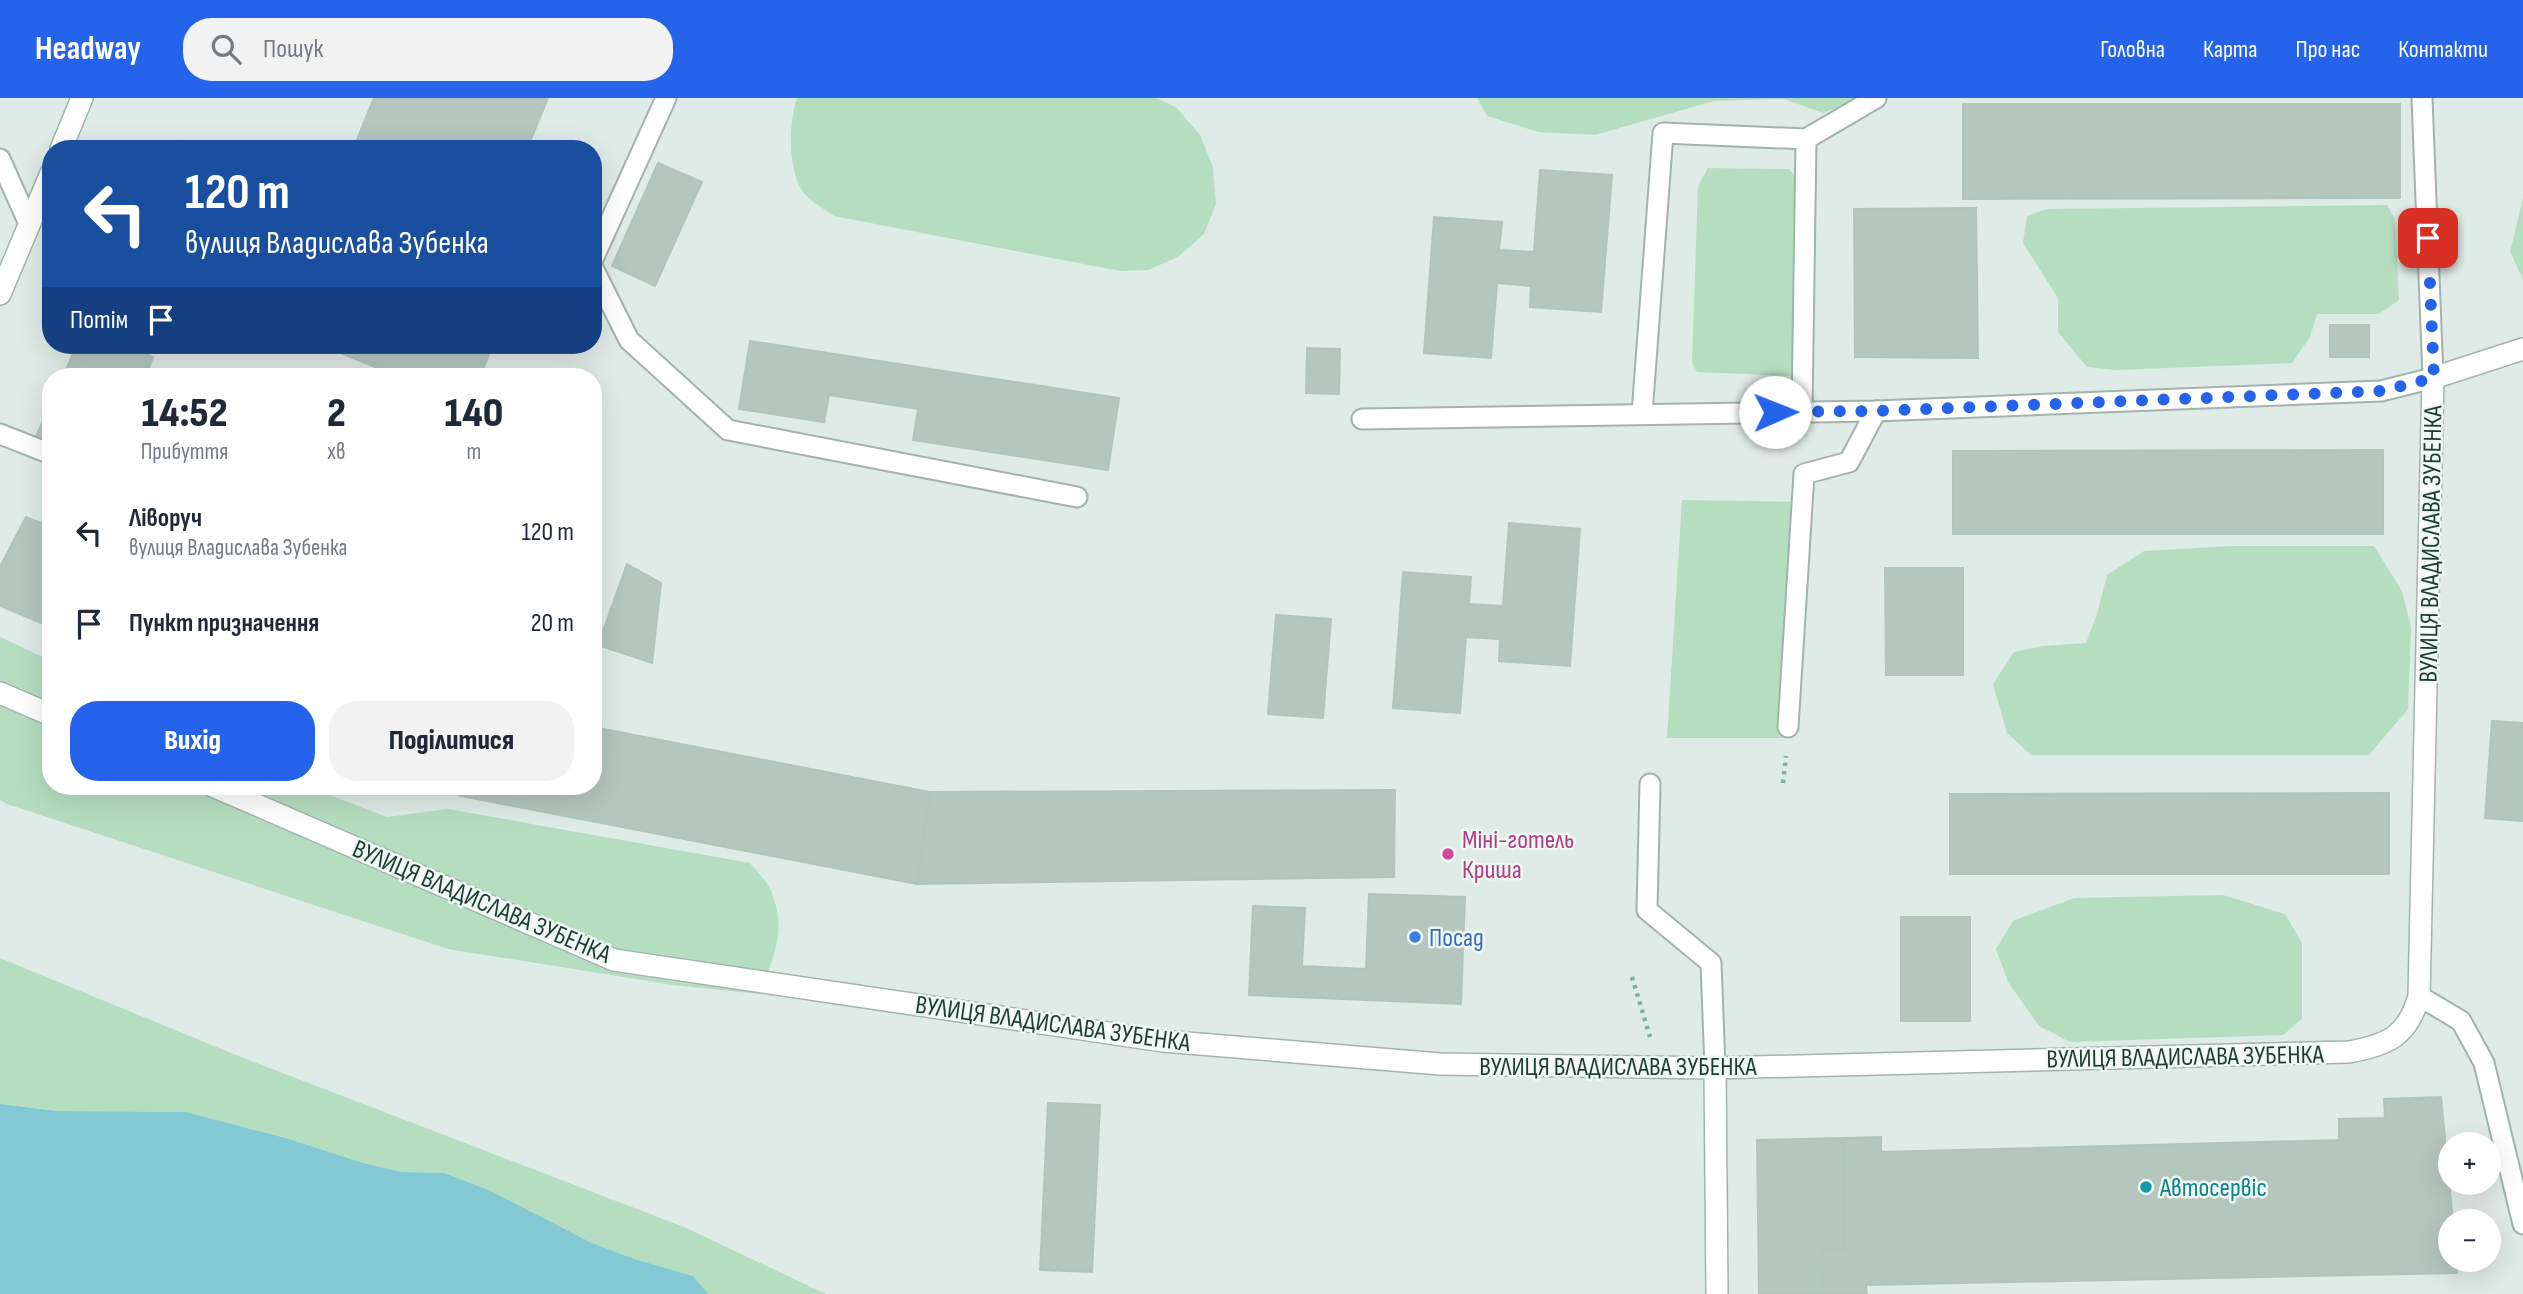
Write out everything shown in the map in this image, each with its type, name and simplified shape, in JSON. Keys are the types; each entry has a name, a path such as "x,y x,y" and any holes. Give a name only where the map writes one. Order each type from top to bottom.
{"street":[{"path":"65,140 82,98"},
{"path":"0,294 42,194"},
{"name":"ВУЛИЦЯ ВЛАДИСЛАВА ЗУБЕНКА","path":"234,795 614,960 1163,1041 1440,1064 1715,1068 2350,1052 2371,1048 2401,1032 2410,1022 2419,996 2434,378 2523,349"},
{"path":"0,693 42,711"},
{"path":"1715,1068 1717,1294"}],"lane":[{"path":"602,239 666,98"},
{"path":"1642,414 1663,133 1806,139 1876,98"},
{"name":"ВУЛИЦЯ ВЛАДИСЛАВА ЗУБЕНКА","path":"2422,98 2434,378"},
{"path":"1802,412 1806,139"},
{"path":"0,159 29,224"},
{"path":"602,286 629,340 728,430 1077,498"},
{"path":"1362,419 1876,411 2381,391 2434,378"},
{"path":"1788,727 1804,474 1849,462 1876,411"},
{"path":"0,434 42,450"},
{"path":"1650,784 1647,910 1711,963 1715,1068"},
{"path":"2419,996 2461,1021 2484,1063 2523,1224"}],"path":[{"path":"1632,976 1650,1038"}],"green space":[{"path":"797,98 1156,98 1176,107 1200,135 1213,167 1216,204 1204,234 1178,257 1148,270 1120,271 834,216 803,192 794,171 791,132"},
{"path":"1477,98 1855,98 1852,102 1823,113 1784,99 1714,101 1595,135 1539,132 1487,116"},
{"path":"1708,168 1789,169 1799,180 1798,368 1793,376 1697,372 1692,362 1698,186"},
{"path":"2523,198 2523,279 2510,252"},
{"path":"2387,205 2395,219 2399,300 2379,314 2317,314 2310,337 2292,363 2116,370 2087,367 2058,332 2058,298 2023,243 2027,216 2046,209"},
{"path":"1682,500 1803,502 1787,738 1667,738"},
{"path":"2232,546 2374,546 2402,591 2411,627 2408,709 2369,755 2031,755 2007,733 1993,684 2014,652 2042,646 2086,643 2107,575 2144,551"},
{"path":"0,637 42,657 42,795 330,795 387,817 448,809 750,863 770,889 775,903 778,917 777,942 759,994 673,985 448,949 0,800"},
{"path":"2223,895 2285,914 2302,943 2302,1019 2283,1035 2070,1042 2039,1026 2008,982 1996,949 2013,921 2074,898"},
{"path":"0,958 236,1055 684,1227 826,1294 707,1294 637,1260 592,1243 489,1190 444,1173 402,1172 363,1163 286,1138 186,1112 57,1111 0,1104"}],"water":[{"path":"0,1104 57,1111 186,1112 286,1138 363,1163 402,1172 444,1173 489,1190 592,1243 637,1260 693,1276 708,1294 0,1294"}],"building":[{"path":"374,98 548,98 531,140 357,140"},
{"path":"1963,104 2400,104 2400,198 1963,199"},
{"path":"658,163 702,182 655,286 612,266"},
{"path":"1540,170 1612,175 1601,312 1530,307 1531,286 1497,283 1491,358 1424,353 1434,217 1502,222 1499,250 1534,252"},
{"path":"1976,208 1978,358 1855,357 1854,209"},
{"path":"2330,325 2369,325 2369,357 2330,357"},
{"path":"750,341 1119,398 1108,470 913,440 918,409 829,395 824,422 739,409"},
{"path":"1307,348 1340,349 1339,394 1306,393"},
{"path":"73,354 146,354 153,357 149,368 67,368"},
{"path":"343,354 489,354 483,368 377,368"},
{"path":"42,423 42,442 35,439"},
{"path":"2383,450 2383,534 1953,534 1953,451"},
{"path":"26,517 42,523 42,623 0,606 0,567"},
{"path":"1509,523 1580,529 1570,666 1499,661 1500,639 1466,637 1460,713 1393,708 1403,572 1471,577 1469,604 1503,606"},
{"path":"627,564 661,583 652,663 602,646 602,634"},
{"path":"1885,568 1963,568 1963,675 1886,675"},
{"path":"1276,615 1331,619 1323,718 1268,714"},
{"path":"2492,721 2523,723 2523,821 2485,818"},
{"path":"602,729 930,792 917,884 461,796 602,795"},
{"path":"1395,790 1394,877 917,884 930,792"},
{"path":"2389,793 2389,874 1950,874 1950,794"},
{"name":"Посад","path":"1369,894 1465,897 1461,1004 1249,995 1253,906 1305,908 1302,966 1366,969"},
{"path":"1901,917 1970,917 1970,1021 1901,1021"},
{"name":"Автосервіс","path":"2441,1097 2444,1132 2438,1132 2438,1195 2450,1195 2452,1209 2438,1209 2438,1272 2457,1273 1866,1285 1867,1294 1822,1294 1821,1250 1845,1249 1843,1138 1881,1137 1881,1152 2339,1140 2339,1119 2385,1118 2384,1099"},
{"path":"1048,1103 1100,1105 1092,1272 1040,1270"},
{"path":"1843,1138 1845,1249 1821,1250 1822,1294 1759,1294 1757,1140"}],"place":[{"name":"Міні-готель Криша","path":"1448,854"},
{"name":"Посад","path":"1415,937"},
{"name":"Автосервіс","path":"2146,1187"}],"route":[{"path":"1775,412 1876,411 2381,391 2434,378 2428,238"}]}
